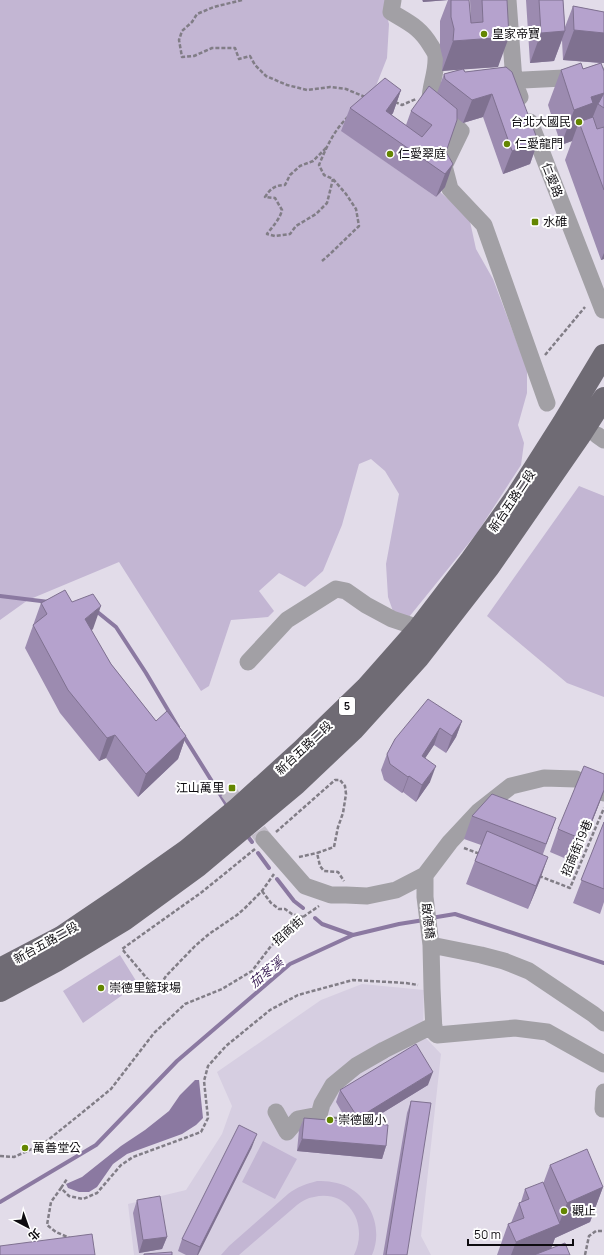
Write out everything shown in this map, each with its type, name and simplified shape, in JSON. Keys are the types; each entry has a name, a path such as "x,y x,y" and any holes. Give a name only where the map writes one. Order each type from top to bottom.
{"main road":[{"name":"新台五路二段","path":"0,991 56,961 124,920 193,858 238,808 302,750 366,688 419,628 516,498 563,424 604,355"},
{"name":"新台五路二段","path":"0,969 62,937 126,893 193,858 296,784 353,730 420,656 515,530 604,398"}],"street":[{"path":"393,0 391,12 417,28 427,39 436,56 436,87 430,103 461,131 444,166 450,189 484,225 547,403"},
{"name":"仁愛路","path":"508,0 514,81 601,302"},
{"path":"490,82 604,76"},
{"path":"248,662 287,620 336,589 346,591 366,605 392,619 419,628"},
{"path":"265,840 305,886 338,895 367,896 396,890 425,875 450,842 478,812 511,786 544,778 576,779 604,793"},
{"name":"啟德橋","path":"425,875 425,897 431,945 434,1026"},
{"path":"431,945 504,961 529,971 604,1023"},
{"path":"276,1112 287,1132 298,1119 319,1115 322,1104 333,1084 356,1066 384,1050 434,1026 434,1032 437,1035 515,1028 547,1032 604,1064"}],"path":[{"path":"242,0 214,7 198,14 182,31 178,40 182,57 194,56 212,48 235,48 239,59 250,56 266,76 287,85 307,90 330,87 346,89 367,97 363,102"},
{"path":"389,99 402,105 436,87"},
{"path":"322,261 359,226 356,209 333,178 324,175 319,165 327,147 343,121 348,116"},
{"path":"327,147 313,160 300,166 290,175 285,185 279,185 269,190 265,197 275,198 282,210 278,220 267,234 274,236 290,234 296,226 316,214 327,203 333,178"},
{"path":"534,368 601,302"},
{"path":"278,870 262,891 237,915 209,934 195,946 166,976 161,984 154,986 122,949 202,892 335,780 340,780 345,786 346,794 343,813 338,827 334,847 317,854 296,857"},
{"name":"招商街19巷","path":"535,875 570,888 604,807"},
{"path":"450,842 485,856"},
{"path":"317,854 320,866 324,871 338,872 344,881 338,895"},
{"path":"262,891 271,903 279,909 285,909 292,914 303,917"},
{"name":"招商街","path":"0,1156 14,1157 43,1144 110,1089 154,1033 185,1004 222,989 252,971 271,946 303,917 324,902 338,895"},
{"path":"61,1188 69,1196 83,1199 96,1193 120,1165 133,1157 201,1132 208,1118 204,1081 208,1066 226,1046 270,1010 298,995 353,980 406,983 432,988"},
{"path":"67,1178 51,1202 47,1225 56,1232 78,1242"},
{"path":"585,1255 589,1236 596,1231 604,1231"}],"shaded area":[{"path":"0,0 387,0 385,10 389,24 387,58 376,86 342,131 436,197 440,192 469,217 476,249 493,279 527,369 527,393 518,425 524,443 521,465 477,533 409,617 394,614 388,597 386,564 399,494 385,471 371,459 359,464 342,525 323,571 305,587 279,573 259,591 274,611 268,617 231,620 209,686 201,691 119,562 28,600 0,620"},
{"path":"579,486 604,496 604,697 567,683 487,616"},
{"name":"崇德里籃球場","path":"120,955 138,984 83,1023 63,991"},
{"name":"崇德國小","path":"362,984 424,990 423,1035 441,1054 421,1236 431,1255 134,1255 128,1204 186,1190 222,1134 232,1106 217,1072 321,1000"},
{"path":"195,1080 199,1080 203,1118 196,1125 182,1134 127,1154 113,1164 97,1187 89,1192 79,1192 68,1188 66,1184 82,1177 169,1111 180,1095"},
{"path":"263,1141 297,1159 275,1199 242,1182"},
{"path":"317,1181 333,1182 348,1187 363,1200 369,1208 376,1226 375,1245 372,1255 354,1255 358,1244 359,1232 357,1221 353,1212 346,1204 337,1198 326,1196 311,1197 301,1202 239,1255 221,1255 229,1246 288,1194 295,1189"}],"building":[{"path":"451,0 469,0 471,23 483,22 482,0 507,0 509,37 453,41 454,29 451,17"},
{"path":"539,0 563,0 565,31 541,33"},
{"path":"573,6 604,12 604,33 574,30"},
{"path":"581,63 583,69 601,63 604,71 604,93 591,97 593,103 574,110 561,70"},
{"path":"506,67 512,72 538,141 512,151 492,94 472,100 445,79 444,74 463,69 465,72"},
{"path":"385,78 401,90 386,111 422,137 432,125 411,111 429,86 457,109 457,120 446,152 453,164 445,174 350,108"},
{"path":"604,93 604,108 598,104"},
{"path":"593,117 597,129 604,127 604,190 579,122"},
{"path":"65,590 72,602 93,594 101,606 85,619 111,664 156,721 167,711 186,736 146,774 115,735 107,738 68,690 33,625 47,614 41,603"},
{"path":"428,699 462,721 452,736 440,728 422,756 436,766 422,785 390,764 387,754 395,739"},
{"path":"584,766 604,774 604,790 584,840 558,829"},
{"path":"492,794 556,818 546,844 472,816"},
{"path":"604,822 604,889 581,880"},
{"path":"487,831 548,857 536,886 475,861"},
{"path":"416,1044 433,1072 358,1118 340,1090"},
{"path":"411,1101 431,1103 407,1255 386,1255"},
{"path":"304,1118 388,1125 386,1146 302,1139"},
{"path":"239,1125 257,1134 200,1247 182,1239"},
{"path":"587,1149 603,1187 567,1203 550,1165"},
{"path":"543,1182 560,1224 516,1242 508,1224 524,1218 519,1203 529,1199 525,1189"},
{"path":"160,1196 167,1237 143,1240 137,1200"},
{"path":"92,1234 95,1255 0,1255 0,1246"},
{"path":"565,1243 570,1255 534,1255"},
{"path":"172,1252 172,1255 144,1255 144,1254"}],"waterway":[{"path":"0,596 49,602"},
{"path":"95,610 116,627 146,673 178,727"},
{"path":"183,735 228,807"},
{"path":"246,834 252,842"},
{"path":"258,853 269,868"},
{"path":"277,879 294,901 303,908"},
{"name":"茄苳溪","path":"431,918 455,914 604,963"},
{"path":"315,918 322,924 353,935"},
{"name":"茄苳溪","path":"0,1202 96,1145 177,1061 290,964 353,935 399,924 424,920"}],"tunnel":[{"path":"228,791 264,839"}],"place":[{"name":"皇家帝寶","path":"484,34"},
{"name":"台北大國民","path":"579,122"},
{"name":"仁愛龍門","path":"507,144"},
{"name":"仁愛翠庭","path":"390,154"},
{"name":"水碓","path":"535,222"},
{"name":"江山萬里","path":"232,788"},
{"name":"崇德里籃球場","path":"101,988"},
{"name":"崇德國小","path":"330,1120"},
{"name":"萬善堂公","path":"25,1148"},
{"name":"觀止","path":"564,1211"}]}
